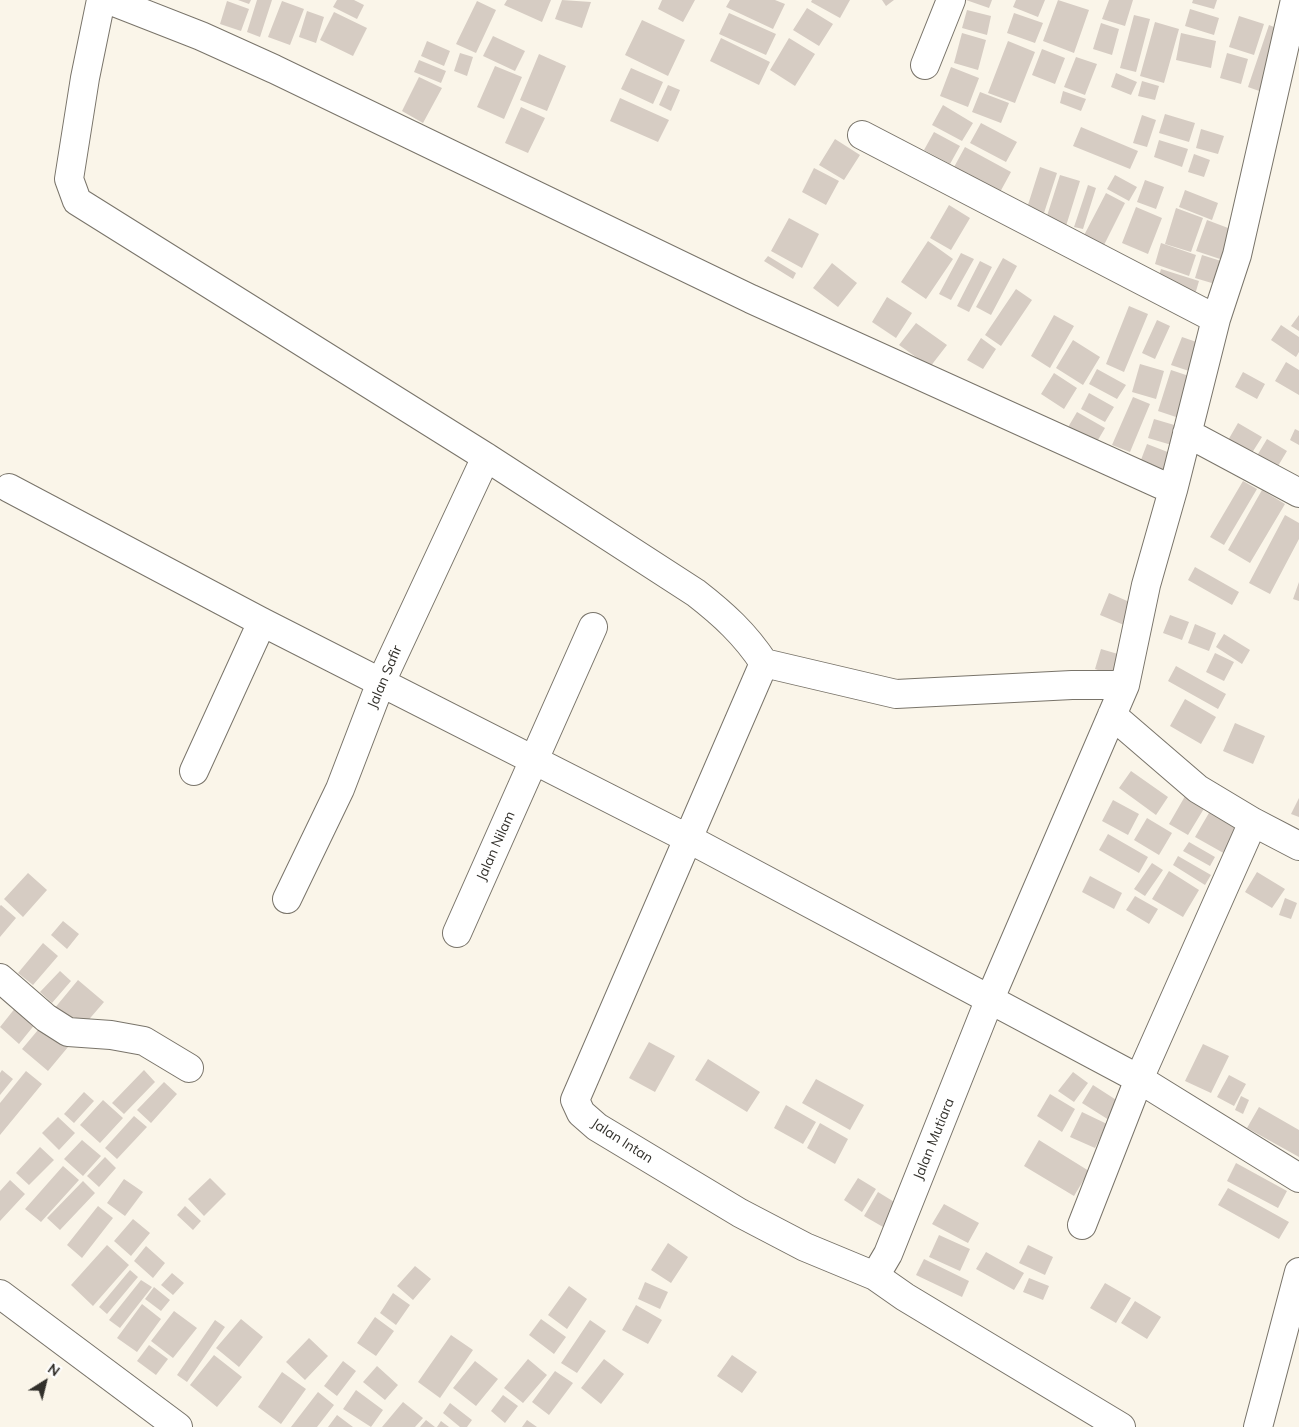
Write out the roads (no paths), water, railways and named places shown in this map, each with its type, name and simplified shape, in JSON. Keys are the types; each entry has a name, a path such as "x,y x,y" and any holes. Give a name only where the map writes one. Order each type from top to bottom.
{"street":[{"path":"101,0 85,78 69,179 76,202 486,457 696,593 728,618 752,644 764,663 896,694 1072,685 1125,685"},
{"path":"109,0 201,36 274,68 752,299 1173,490"},
{"path":"925,65 951,0"},
{"name":"Jalan Mutiara","path":"875,1276 888,1254 989,1000 1125,685 1146,585 1188,433 1216,319 1237,255 1295,0"},
{"path":"862,135 1216,319"},
{"path":"1188,433 1299,493"},
{"name":"Jalan Safir","path":"287,899 340,789 381,682 486,457"},
{"path":"9,488 262,622 689,839 1139,1079 1299,1178"},
{"path":"194,771 262,622"},
{"name":"Jalan Nilam","path":"457,932 536,760 593,627"},
{"path":"689,839 764,663"},
{"path":"1112,715 1198,789 1253,822 1299,846"},
{"path":"1082,1225 1139,1079 1253,822"},
{"name":"Jalan Intan","path":"689,839 575,1100 581,1113 597,1127 696,1188 804,1248 875,1276"},
{"path":"0,978 46,1018 68,1032 111,1035 144,1041 189,1068"},
{"path":"1258,1427 1299,1272"},
{"path":"875,1276 904,1298 1121,1427"},
{"path":"0,1294 178,1427"}]}
